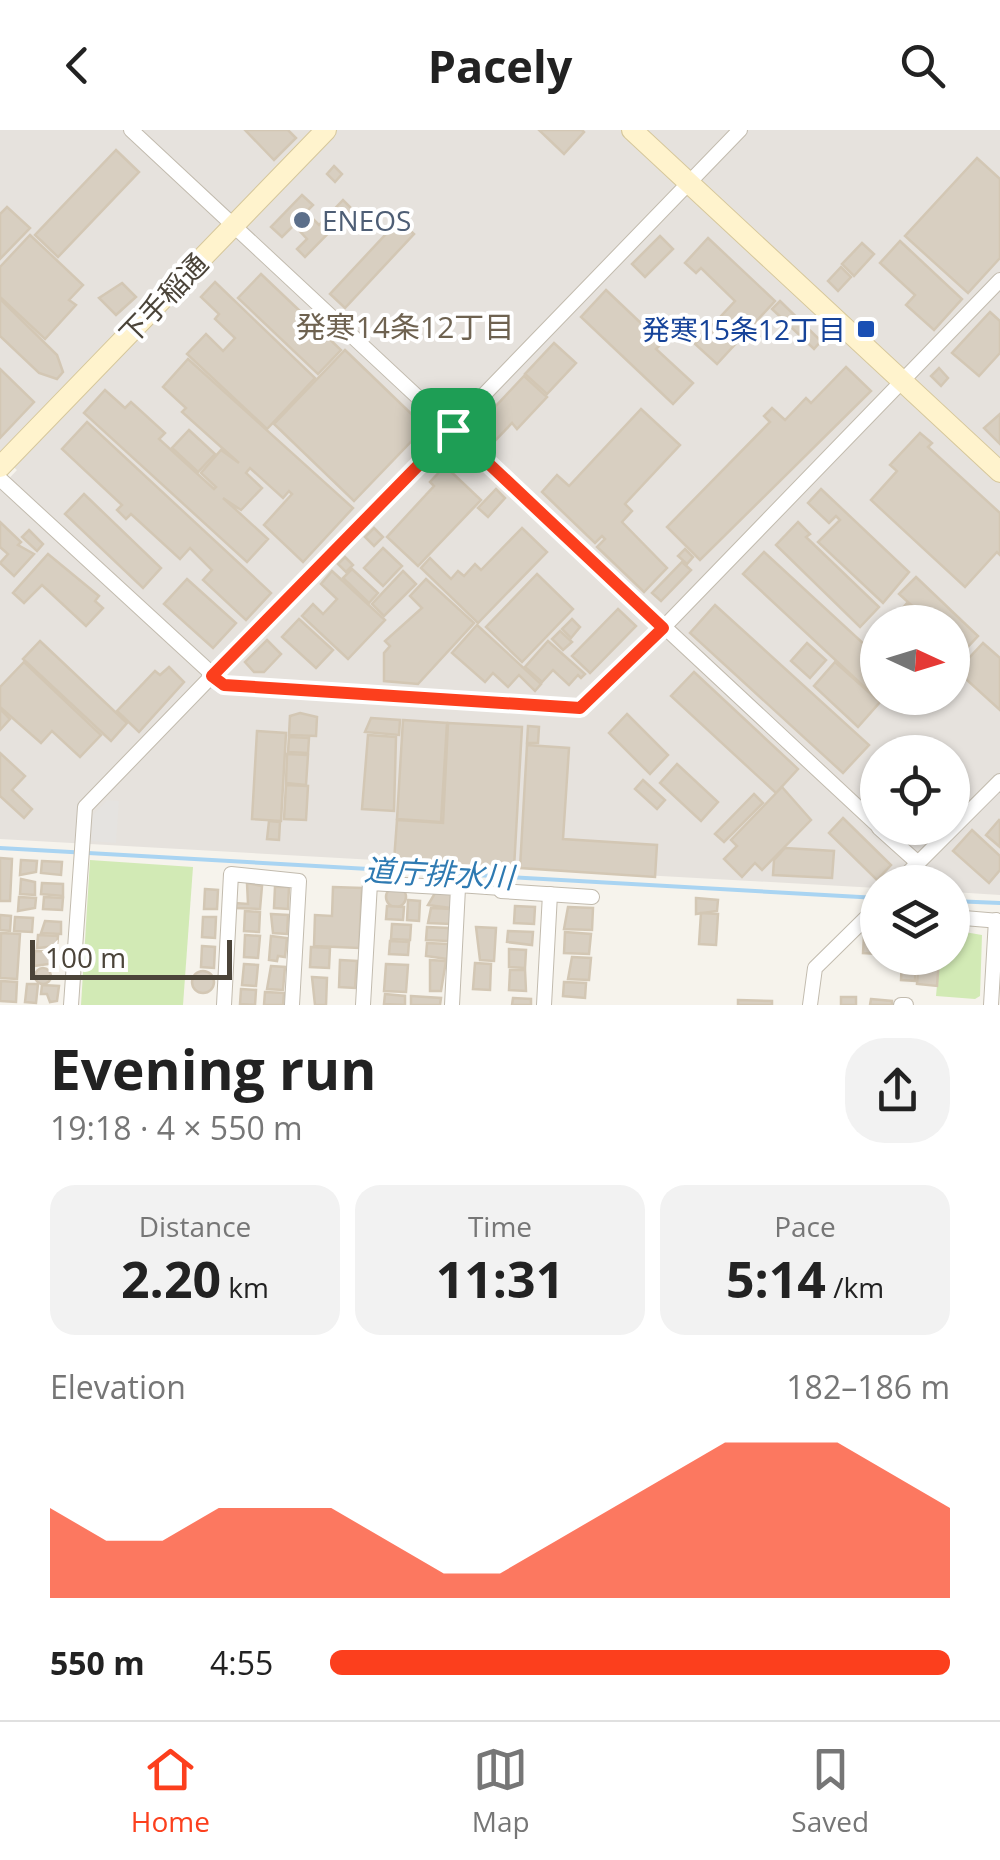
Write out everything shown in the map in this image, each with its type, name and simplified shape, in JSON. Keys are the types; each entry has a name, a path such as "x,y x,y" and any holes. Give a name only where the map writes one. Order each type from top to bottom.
{"street":[{"path":"131,130 860,810"},
{"name":"下手稲通","path":"0,467 326,130"},
{"path":"632,130 1000,472"},
{"path":"71,1005 85,807 740,130"},
{"path":"0,479 224,685 580,708 663,628 1000,280"},
{"path":"898,845 918,863 1000,781"},
{"path":"224,1005 232,874 299,881 292,1005"},
{"path":"363,1005 370,883 458,888 452,1005"},
{"path":"501,891 592,897"},
{"path":"544,1005 550,894"},
{"path":"970,919 998,921 991,1005"},
{"path":"810,1005 816,968 860,925"}],"lane":[{"path":"458,888 501,891"}],"shaded area":[{"path":"0,130 1000,130 1000,895 970,893 970,865 860,865 860,887 0,839 0,488 17,470 0,455"},
{"path":"107,800 119,801 116,843 91,841 93,815"}],"green space":[{"path":"90,860 193,867 183,1005 81,1005"},
{"path":"970,933 982,935 980,996 936,996 938,975 970,975"}],"building":[{"path":"245,130 288,130 296,138 274,160"},
{"path":"539,130 582,130 584,132 564,154"},
{"path":"116,150 139,172 58,257 35,235"},
{"path":"977,158 1000,179 1000,258 968,293 905,236"},
{"path":"334,166 342,174 335,182 327,174"},
{"path":"302,195 313,205 306,212 319,225 343,200 352,209 305,257 297,249 307,239 294,225 282,237 271,227"},
{"path":"7,207 30,228 0,259 0,214"},
{"path":"399,220 414,234 345,308 330,294"},
{"path":"30,235 83,285 69,300 76,305 45,339 0,297 0,267"},
{"path":"660,236 673,249 645,277 632,264"},
{"path":"708,238 775,301 717,364 695,344 735,301 701,268 696,273 685,263"},
{"path":"900,241 962,299 934,330 906,305 915,295 880,263"},
{"path":"862,243 874,254 854,276 842,264"},
{"path":"841,267 851,277 838,291 828,281"},
{"path":"261,274 341,350 318,374 238,298"},
{"path":"215,282 315,378 267,429 187,354 206,334 223,351 235,338 215,319 219,314 201,297"},
{"path":"122,283 136,297 116,315 99,298"},
{"path":"606,290 662,343 656,349 693,383 673,404 581,317"},
{"path":"0,299 57,355 63,372 57,379 39,373 0,336"},
{"path":"780,301 821,341 814,349 772,309"},
{"path":"990,312 1000,321 1000,353 979,376 952,353"},
{"path":"554,343 576,363 547,394 525,374"},
{"path":"345,350 425,427 354,501 274,424"},
{"path":"188,359 353,508 303,562 264,525 292,494 289,491 283,498 250,468 246,473 262,488 241,510 223,498 268,539 247,562 84,413 105,390 125,408 131,402 165,433 159,439 214,489 201,473 221,450 239,463 182,412 186,408 163,387"},
{"path":"846,367 871,391 700,560 667,527 770,422 764,416 772,408 785,420 806,398 811,403"},
{"path":"939,368 948,378 941,386 931,376"},
{"path":"0,369 34,402 0,438"},
{"path":"524,376 547,397 517,429 512,423 490,446 474,431"},
{"path":"641,409 680,445 625,504 632,511 622,522 667,568 644,592 597,547 605,539 602,536 595,543 542,492 557,475 569,486"},
{"path":"1000,414 1000,444 984,428"},
{"path":"87,422 271,593 246,620 203,580 212,570 190,548 180,559 131,514 126,519 117,510 122,505 62,449"},
{"path":"189,430 215,454 198,472 172,448"},
{"path":"920,433 932,443 928,447 1000,513 1000,555 997,552 965,587 871,500 897,471 890,465"},
{"path":"445,466 481,500 418,566 387,537 434,486 430,482"},
{"path":"496,489 505,498 488,517 478,508"},
{"path":"821,489 909,572 883,603 818,542 840,520 836,516 829,523 808,503"},
{"path":"84,494 161,568 143,588 65,514"},
{"path":"0,522 21,542 18,545 34,554 14,576 0,563 8,554 0,547"},
{"path":"798,522 810,534 806,537 877,605 860,605 860,627 776,545"},
{"path":"374,528 383,537 374,546 365,537"},
{"path":"522,528 547,552 478,623 421,568 430,558 451,579 458,571 464,576 475,564 481,570"},
{"path":"29,530 43,544 37,551 22,537"},
{"path":"383,548 402,566 383,586 364,568"},
{"path":"685,549 693,557 687,564 678,556"},
{"path":"764,552 860,640 860,683 743,574"},
{"path":"48,554 99,596 95,601 103,608 86,626 42,585 24,603 13,593"},
{"path":"345,557 353,565 346,572 338,564"},
{"path":"682,562 691,570 661,601 652,593"},
{"path":"352,569 378,593 369,603 343,578"},
{"path":"332,571 385,620 348,659 302,616 313,604 323,614 337,599 321,584"},
{"path":"403,571 416,584 384,616 372,604"},
{"path":"537,574 573,609 522,662 486,627"},
{"path":"916,577 945,605 911,605 899,594"},
{"path":"187,579 236,623 213,648 164,604"},
{"path":"426,579 474,623 418,684 384,681 384,653 390,646 385,641 422,608 410,596"},
{"path":"715,605 860,737 860,755 843,773 690,633"},
{"path":"618,609 636,626 590,673 572,656"},
{"path":"299,619 333,650 316,668 282,637"},
{"path":"572,619 580,627 571,638 562,629"},
{"path":"477,625 541,684 535,691 519,675 508,687 493,673 485,682 452,653"},
{"path":"970,628 978,636 970,644"},
{"path":"560,631 572,642 563,650 552,639"},
{"path":"267,640 281,654 264,672 254,672 245,662"},
{"path":"40,641 127,723 111,741 23,659"},
{"path":"548,641 585,674 581,678 578,675 569,685 553,670 542,682 525,667"},
{"path":"807,643 826,660 810,678 791,661"},
{"path":"983,643 1000,658 1000,710 970,683 970,657"},
{"path":"24,662 101,735 80,757 52,731 41,743 0,707 0,687"},
{"path":"835,662 860,684 860,715 869,715 858,727 814,686"},
{"path":"169,667 184,682 139,732 117,711 155,671 160,675"},
{"path":"694,672 798,769 776,793 671,696"},
{"path":"0,709 10,719 0,730"},
{"path":"300,713 317,717 316,736 289,735 290,716"},
{"path":"627,714 668,755 650,774 609,733"},
{"path":"371,718 400,720 399,735 365,732"},
{"path":"403,720 447,723 441,822 397,819"},
{"path":"448,723 522,727 514,868 394,861 397,820 443,823"},
{"path":"528,726 539,727 538,743 527,743"},
{"path":"257,731 286,733 281,821 252,819"},
{"path":"368,735 396,737 394,811 362,809"},
{"path":"289,737 309,738 308,753 288,752"},
{"path":"527,745 569,748 563,839 657,845 655,877 520,868"},
{"path":"0,753 25,776 12,790 32,809 24,818 0,796"},
{"path":"287,754 308,755 306,785 286,783"},
{"path":"677,764 718,802 701,821 660,783"},
{"path":"643,780 665,800 657,809 635,789"},
{"path":"286,785 308,786 306,820 284,819"},
{"path":"782,787 811,820 762,870 755,863 742,877 724,859 737,846 731,840"},
{"path":"754,794 763,803 724,842 715,834"},
{"path":"843,818 860,835 860,845 871,845 891,865 862,865 829,833"},
{"path":"269,821 280,822 279,840 267,839"},
{"path":"1000,821 1000,847 986,835"},
{"path":"970,832 1000,856 1000,870 989,883 953,851 958,845 970,845"},
{"path":"785,848 834,851 832,878 773,875 774,860"},
{"path":"0,858 12,859 10,901 0,901"},
{"path":"21,860 37,861 36,872 20,875"},
{"path":"42,861 62,862 61,875 41,873"},
{"path":"21,879 35,882 35,895 20,894"},
{"path":"42,883 63,884 63,896 41,894"},
{"path":"247,883 262,886 260,909 236,908 236,903 248,904"},
{"path":"275,887 289,887 288,909 274,908"},
{"path":"333,887 362,888 359,948 314,946 315,915 332,916"},
{"path":"396,887 406,897 396,907 386,897"},
{"path":"205,889 218,890 217,909 204,909"},
{"path":"435,893 452,894 451,908 428,905"},
{"path":"19,897 36,898 35,908 18,911"},
{"path":"44,897 63,898 62,910 43,909"},
{"path":"696,898 718,900 717,911 696,914"},
{"path":"408,900 420,901 419,921 407,920"},
{"path":"387,906 404,907 403,920 386,919"},
{"path":"515,906 535,907 534,924 514,923"},
{"path":"568,907 593,908 592,930 564,929"},
{"path":"431,908 452,909 451,924 428,923"},
{"path":"245,911 260,912 259,932 244,931"},
{"path":"701,913 718,914 716,945 699,944"},
{"path":"271,914 288,915 287,934 273,933"},
{"path":"0,915 11,916 10,931 0,930"},
{"path":"15,917 33,918 32,932 14,931"},
{"path":"203,917 216,917 215,938 202,937"},
{"path":"45,921 61,922 61,934 41,933"},
{"path":"392,924 411,925 410,940 391,939"},
{"path":"427,927 449,928 448,941 426,940"},
{"path":"476,927 496,928 494,961 480,960"},
{"path":"508,931 533,932 532,945 507,942"},
{"path":"565,932 591,934 589,954 564,953"},
{"path":"1,933 20,934 17,979 0,978"},
{"path":"38,935 58,936 57,946 37,948"},
{"path":"245,935 260,936 258,958 244,957"},
{"path":"271,936 287,938 285,957 278,956 277,961 269,960"},
{"path":"390,941 409,942 408,955 389,954"},
{"path":"427,943 448,944 447,959 426,956"},
{"path":"202,946 215,947 214,968 201,967"},
{"path":"311,947 330,948 329,968 310,967"},
{"path":"509,949 526,950 525,968 509,967"},
{"path":"35,951 57,952 56,963 34,966"},
{"path":"572,957 591,958 589,980 568,979"},
{"path":"340,960 357,961 355,988 339,987"},
{"path":"430,960 446,961 441,991 430,991"},
{"path":"475,963 491,964 490,990 473,989"},
{"path":"244,964 258,965 256,986 242,985"},
{"path":"386,964 408,965 406,992 384,991"},
{"path":"271,966 285,967 283,990 267,989"},
{"path":"43,968 51,976 43,984 35,976"},
{"path":"510,970 525,970 526,991 509,990"},
{"path":"203,971 211,974 211,990 203,993 195,990 192,982 195,974"},
{"path":"901,975 915,975 915,981 901,980"},
{"path":"918,975 938,975 937,986 917,984"},
{"path":"312,977 327,978 326,1005 315,1005"},
{"path":"1,981 17,982 16,1002 0,1001"},
{"path":"564,982 586,983 585,998 563,996"},
{"path":"27,984 38,984 36,1003 25,1002"},
{"path":"42,985 59,986 57,1001 50,1002 47,994 41,994"},
{"path":"241,989 256,990 255,1005 240,1004"},
{"path":"265,992 284,993 283,1005 264,1005"},
{"path":"385,994 405,996 405,1005 384,1004"},
{"path":"411,996 441,998 440,1005 411,1005"},
{"path":"841,997 856,997 856,1005 841,1005"},
{"path":"513,998 531,999 531,1005 512,1005"},
{"path":"871,999 892,1001 892,1005 870,1005"},
{"path":"738,1000 772,1001 772,1005 738,1005"}],"waterway":[{"name":"道庁排水川","path":"0,848 860,897"},
{"name":"道庁排水川","path":"970,902 1000,903"}],"place":[{"name":"ENEOS","path":"302,220"},
{"name":"発寒15条12丁目","path":"866,329"}],"district":[{"name":"発寒14条12丁目","path":"405,326"}],"route":[{"path":"453,430 663,628 580,708 224,685 212,676 351,534 453,430"}]}
